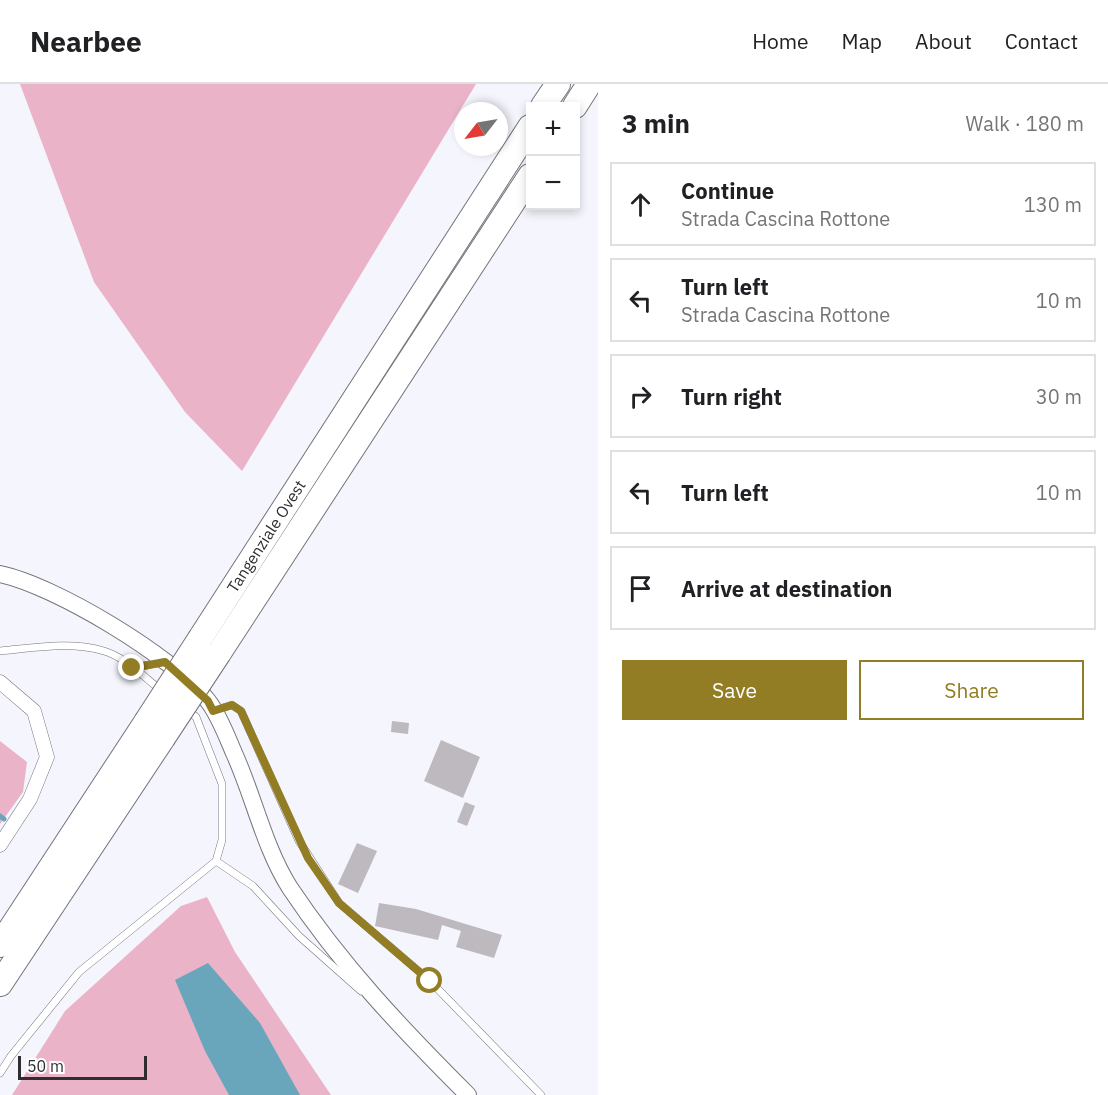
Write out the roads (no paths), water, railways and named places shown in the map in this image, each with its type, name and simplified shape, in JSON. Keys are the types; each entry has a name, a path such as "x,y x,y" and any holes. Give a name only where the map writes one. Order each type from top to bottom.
{"highway":[{"path":"546,102 558,84"},
{"path":"578,102 589,84"},
{"name":"Tangenziale Ovest","path":"0,984 154,730 201,637 526,135"},
{"name":"Tangenziale Ovest","path":"0,945 154,730 219,653 526,184"}],"street":[{"path":"0,574 20,578 122,631 165,662 208,701 235,754 260,825 289,885 326,938 384,1010 468,1095"},
{"path":"0,682 34,711 47,757 30,799 0,845"}],"lane":[{"path":"0,651 72,647 105,651 132,668 171,698"},
{"path":"132,668 165,662"},
{"path":"0,1074 11,1056 79,972 216,861 222,840 222,784 196,717 180,704"},
{"path":"213,711 232,705 241,711 303,850 339,903 430,981 541,1095"},
{"path":"216,861 253,886 314,951 384,1010"}],"water":[{"path":"208,963 260,1023 300,1095 229,1095 205,1051 175,980"}],"waterway":[{"path":"0,816 4,819"}]}
